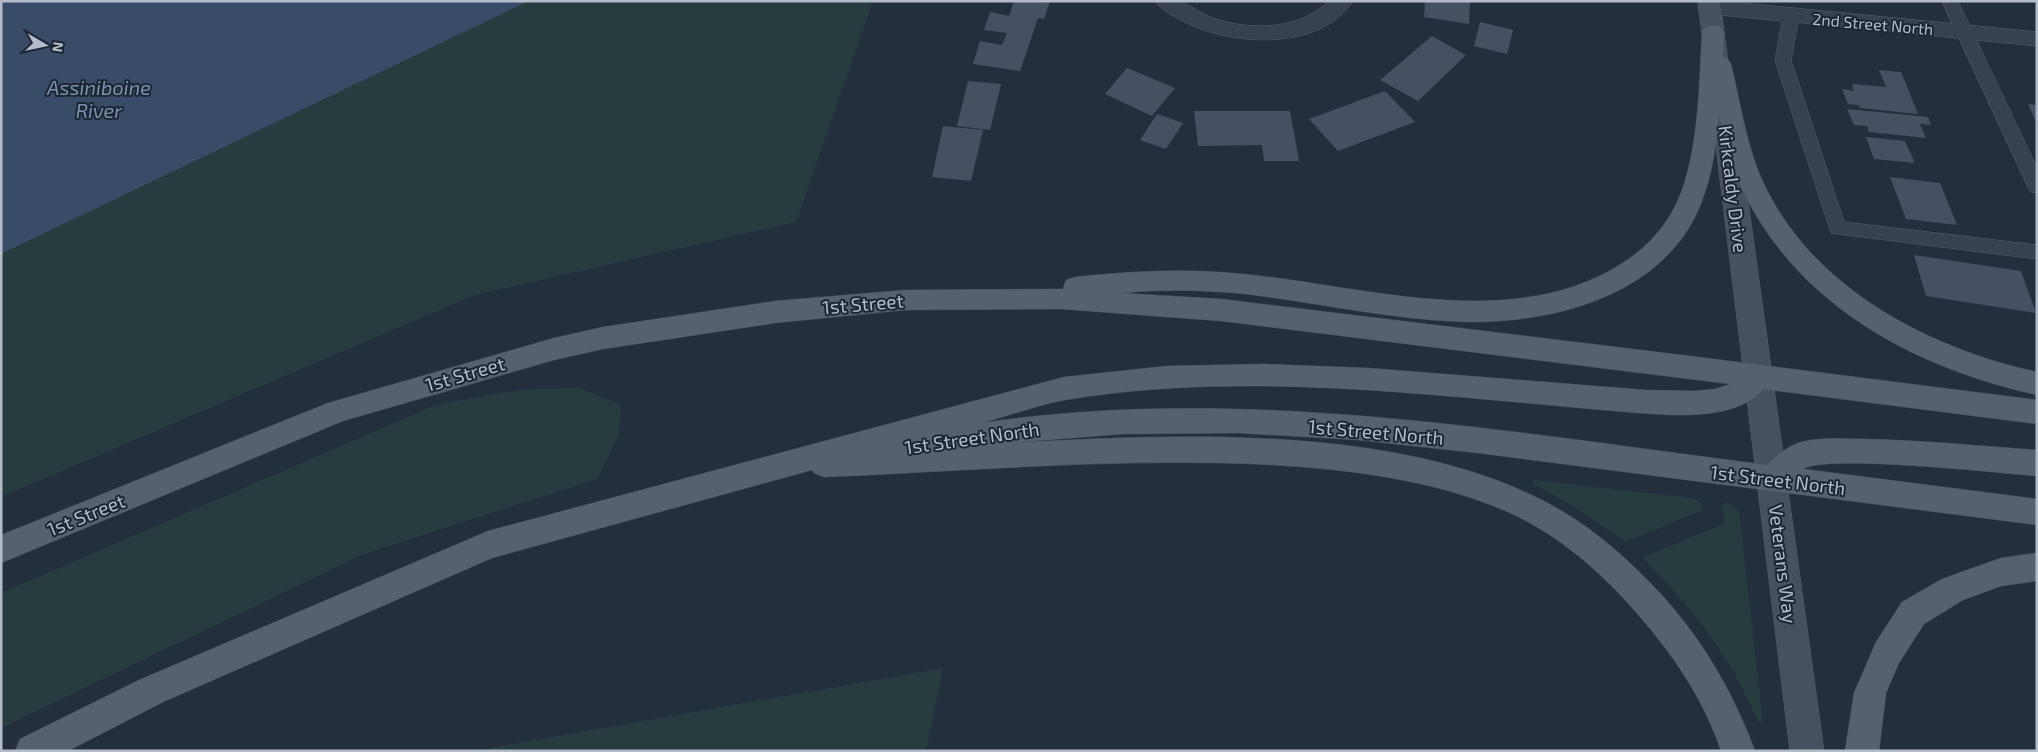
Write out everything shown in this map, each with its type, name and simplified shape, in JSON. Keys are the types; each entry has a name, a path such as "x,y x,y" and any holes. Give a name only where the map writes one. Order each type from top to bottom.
{"main road":[{"name":"Kirkcaldy Drive","path":"1710,4 1757,377"},
{"path":"954,299 1144,280 1213,281 1466,311 1513,309 1562,301 1599,288 1623,276 1650,257 1682,217 1693,193 1704,138 1710,86 1713,32"},
{"path":"1713,32 1740,152 1752,183 1775,226 1800,260 1863,313 1911,340 1987,372 2037,384"},
{"path":"954,299 1061,299 1221,310 1680,365 1757,377 2037,412"},
{"name":"1st Street","path":"1,550 338,411 554,349 603,338 775,312 905,300 954,299"},
{"path":"32,751 151,691 488,544 1064,389 1167,377 1263,375 1368,378 1607,399 1695,403 1715,402 1735,395 1747,389 1757,377"},
{"name":"Veterans Way","path":"1757,377 1807,751"},
{"name":"1st Street North","path":"716,483 795,466 1024,429 1122,422 1238,421 1359,428 2037,512"},
{"path":"795,466 1082,452 1189,450 1330,457 1379,463 1444,476 1496,493 1550,520 1606,558 1670,627 1705,676 1733,733 1738,751"},
{"path":"1772,479 1787,464 1803,454 1833,451 1884,452 2037,464"},
{"path":"1862,751 1870,693 1887,653 1913,613 1953,589 2001,572 2037,567"}],"street":[{"path":"1166,1 1201,21 1224,29 1267,33 1301,28 1320,20 1335,10 1342,1"},
{"name":"2nd Street North","path":"1710,4 1792,16 2037,40"}],"lane":[{"path":"1950,1 2037,187"},
{"path":"1792,16 1784,60 1837,228 2037,252"}],"green space":[{"path":"529,1 873,1 796,222 475,295 1,497 1,254"},
{"path":"580,388 621,405 619,434 597,479 364,554 1,728 1,593 438,404 525,389"},
{"path":"1534,480 1693,498 1701,503 1702,510 1626,542 1576,508 1533,484"},
{"path":"1726,502 1739,511 1763,722 1759,722 1734,672 1705,628 1670,586 1647,563 1644,557 1725,523 1721,505"},
{"path":"943,668 926,751 473,751"}],"water":[{"name":"Assiniboine River","path":"2,1 529,1 1,254"}],"building":[{"path":"1014,1 1050,1 1044,19 1038,18 1020,71 973,64 980,41 1002,45 1007,33 984,30 990,12 1009,16"},
{"path":"1425,1 1470,1 1469,24 1424,17"},
{"path":"1480,22 1513,30 1507,54 1474,46"},
{"path":"1432,36 1466,55 1418,101 1380,80"},
{"path":"1127,68 1175,88 1152,116 1105,94"},
{"path":"1879,70 1901,72 1918,114 1860,108 1859,105 1848,104 1842,89 1854,91 1852,84 1886,87"},
{"path":"968,81 1001,84 990,130 957,126"},
{"path":"1385,91 1415,122 1338,151 1309,119"},
{"path":"2028,104 2037,105 2037,124"},
{"path":"1847,109 1928,117 1931,125 1920,124 1926,138 1869,132 1867,126 1854,125"},
{"path":"1194,111 1290,111 1299,161 1264,161 1262,145 1198,146"},
{"path":"1157,114 1183,123 1166,149 1140,140"},
{"path":"943,126 983,130 971,181 932,177"},
{"path":"1866,137 1905,141 1915,163 1874,159"},
{"path":"1890,177 1940,183 1957,225 1906,219"},
{"path":"1914,255 2021,271 2036,313 1926,296"}]}
